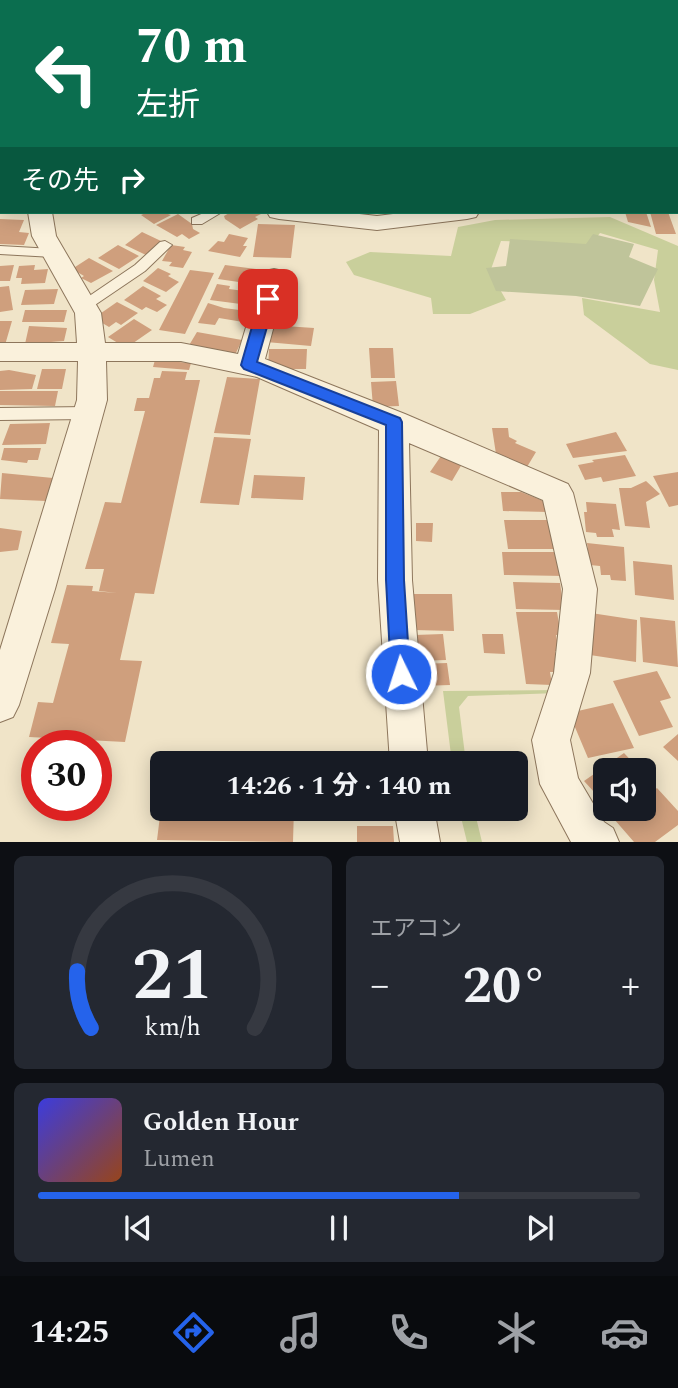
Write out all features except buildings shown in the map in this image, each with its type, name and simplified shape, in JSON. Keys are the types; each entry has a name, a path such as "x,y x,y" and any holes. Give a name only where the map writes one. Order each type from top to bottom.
{"street":[{"path":"0,705 38,589 92,400 92,351 88,313 44,236 40,214"},
{"path":"297,214 377,223 451,214"},
{"path":"249,365 274,277"},
{"path":"0,352 181,352 249,365 394,422 557,493 580,589 572,673 551,740 560,785 590,835 599,842"},
{"path":"394,422 395,580 408,751"},
{"path":"416,821 420,842"}],"lane":[{"path":"197,222 212,214"},
{"path":"84,306 140,268 165,245"},
{"path":"0,250 53,253"},
{"path":"0,414 89,413"}],"green space":[{"path":"610,217 678,246 678,370 650,364 584,315 582,298 660,312 654,280 658,250 600,233 582,257 540,242 501,241 490,272 506,300 470,314 433,314 431,298 354,275 346,262 370,252 451,256 458,227 495,220"},
{"path":"593,234 634,244 629,257 658,269 640,306 576,296 496,291 486,268 506,266 510,239 586,244"},
{"path":"561,690 559,693 468,696 459,707 464,751 450,751 443,691"},
{"path":"462,821 477,821 482,842 467,842"}],"route":[{"path":"268,299 249,365 394,422 395,580 401,674"}]}
